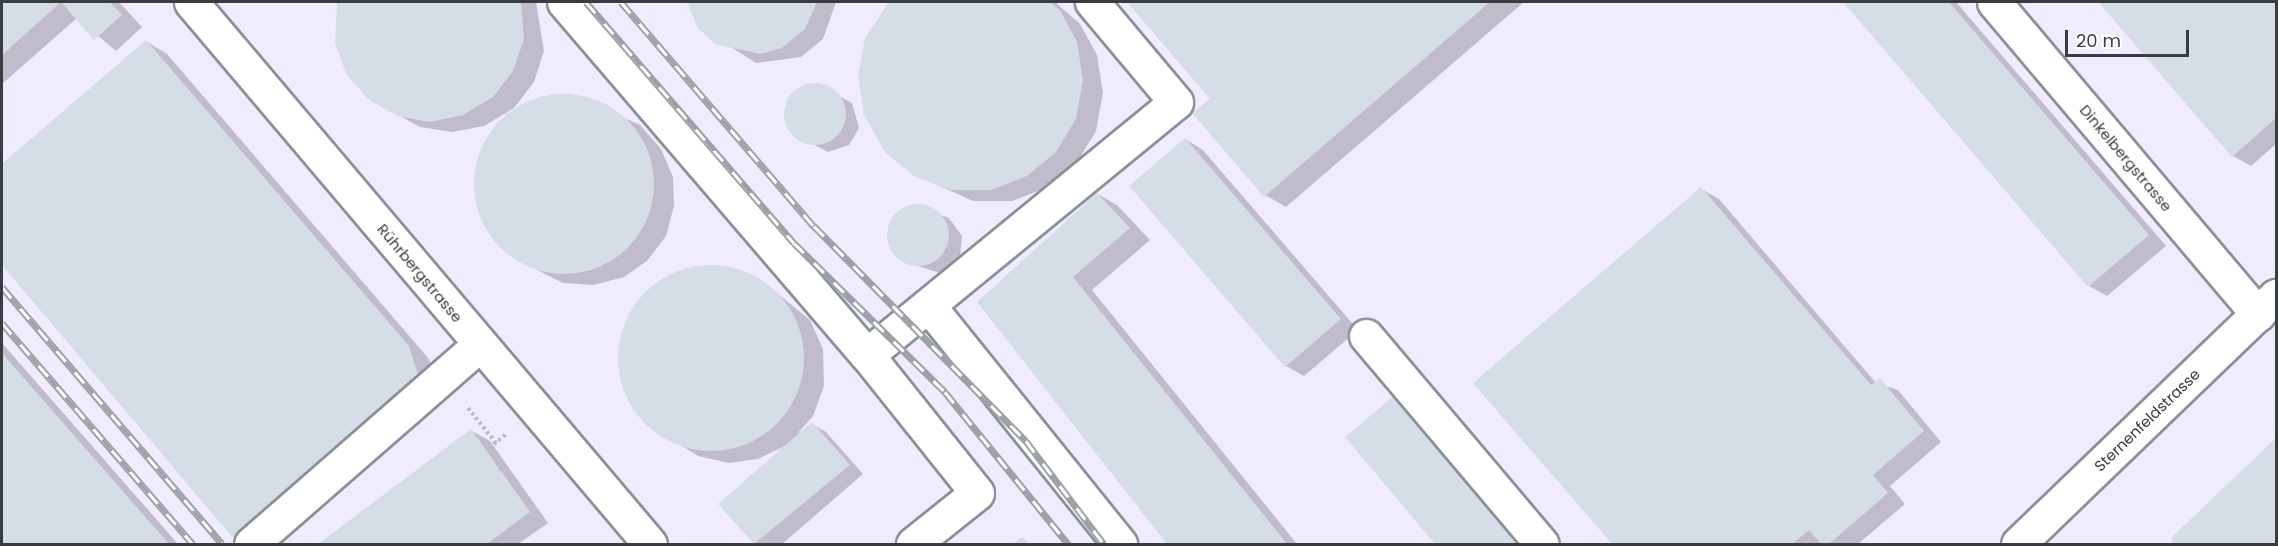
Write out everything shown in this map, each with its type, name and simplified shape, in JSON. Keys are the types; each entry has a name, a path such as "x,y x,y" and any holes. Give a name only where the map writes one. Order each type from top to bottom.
{"street":[{"name":"Rührbergstrasse","path":"191,2 650,544"},
{"path":"564,2 867,355 977,493 913,544"},
{"path":"867,355 1176,102 1092,2"},
{"name":"Dinkelbergstrasse","path":"1995,2 2267,305"},
{"path":"928,305 1120,544"},
{"name":"Sternenfeldstrasse","path":"2018,544 2267,305"},
{"path":"1366,336 1542,544"},
{"path":"251,544 480,344"}],"path":[{"path":"468,408 495,443"},
{"path":"501,470 489,448 512,429"}],"shaded area":[{"path":"2,2 2276,2 2276,544 2,544"}],"building":[{"path":"2,2 61,2 2,55"},
{"path":"61,2 110,2 122,15 94,40"},
{"path":"337,2 521,2 524,39 513,71 493,97 463,115 430,122 398,116 369,100 347,75 335,44"},
{"path":"687,2 817,2 805,29 782,48 760,54 715,44 698,28"},
{"path":"889,2 1050,2 1060,10 1077,42 1083,80 1076,119 1056,152 1027,176 991,190 952,190 915,177 885,152 864,115 858,76 865,38"},
{"path":"1127,2 1490,2 1264,197 1192,113 1210,99"},
{"path":"1843,2 1949,2 2149,235 2088,287"},
{"path":"2098,2 2276,2 2276,118 2232,157"},
{"path":"146,40 409,346 418,374 233,538 2,265 2,164"},
{"path":"815,83 832,88 837,92 841,97 846,114 841,131 837,136 832,140 815,145 798,140 793,136 789,131 784,114 789,97 793,92 798,88"},
{"path":"564,94 582,95 599,101 628,120 647,149 653,166 653,202 647,219 628,248 599,267 582,273 564,274 546,273 529,267 500,248 481,219 475,202 474,184 475,166 481,149 500,120 529,101 546,95"},
{"path":"1185,138 1341,319 1285,367 1129,186"},
{"path":"1701,187 1871,385 1880,378 1924,431 1873,475 1888,493 1829,544 1821,544 1809,530 1792,544 1612,544 1473,383"},
{"path":"1097,193 1130,228 1073,277 1287,544 1167,544 977,302"},
{"path":"912,204 924,204 940,213 947,223 949,235 947,247 940,257 924,266 912,266 901,261 892,252 887,241 887,229 892,218 901,209"},
{"path":"711,265 747,272 777,292 797,322 804,358 797,394 777,424 747,444 711,451 675,444 645,424 625,394 618,358 625,322 645,292 675,272"},
{"path":"2,353 169,544 2,544"},
{"path":"1401,390 1531,544 1435,544 1345,437"},
{"path":"812,422 850,465 754,544 718,504"},
{"path":"471,429 530,512 487,544 318,544"},
{"path":"2276,438 2276,544 2172,544 2172,537"},
{"path":"1022,537 1029,544 1013,544"}],"railway":[{"path":"586,2 794,243 945,392 1068,544"},
{"path":"621,2 814,226 1026,441 1104,544"},
{"path":"2,287 222,544"},
{"path":"2,323 193,544"}]}
